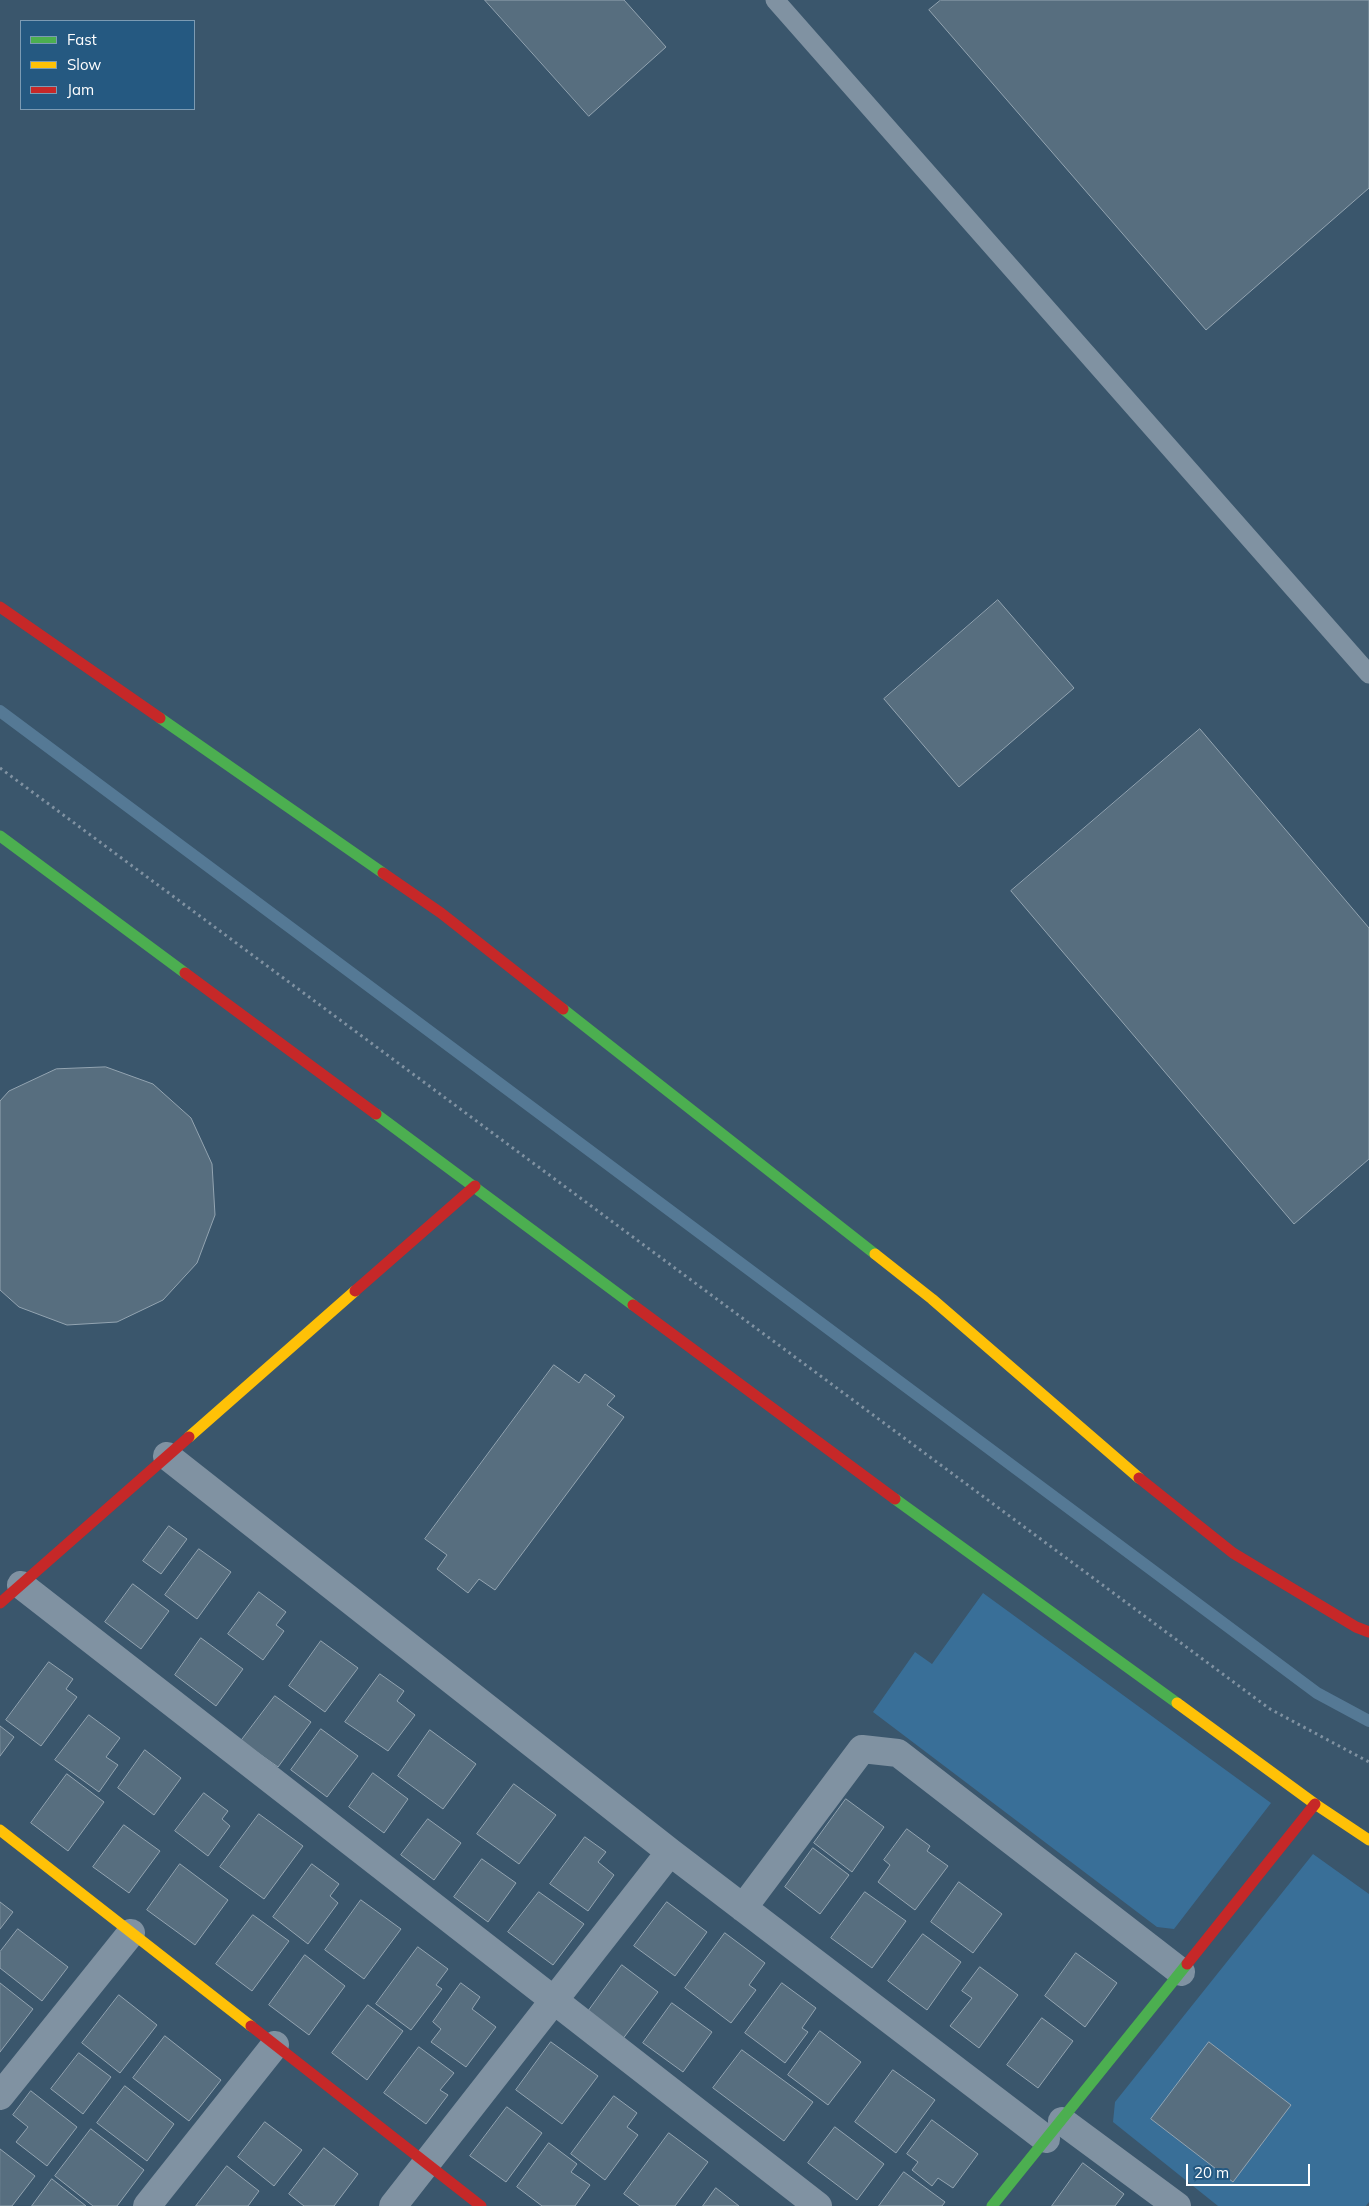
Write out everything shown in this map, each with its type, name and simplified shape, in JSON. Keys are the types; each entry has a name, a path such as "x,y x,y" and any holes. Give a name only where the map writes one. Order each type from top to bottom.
{"street":[{"path":"0,607 441,913 932,1299 1138,1476 1233,1553 1356,1627 1369,1632"},
{"path":"0,836 909,1508 1315,1804 1369,1840"},
{"path":"0,1603 475,1186"},
{"path":"166,1456 744,1908 1054,2130 1177,2206"},
{"path":"21,1585 818,2206"},
{"path":"744,1908 862,1749 898,1753 1181,1972"},
{"path":"992,2206 1315,1804"},
{"path":"0,1830 481,2206"},
{"path":"393,2206 670,1852"},
{"path":"0,2096 131,1933"},
{"path":"147,2206 275,2045"}],"lane":[{"path":"776,0 1369,674"}],"path":[{"path":"0,768 1270,1709 1369,1762"}],"shaded area":[{"path":"983,1593 1271,1803 1174,1929 1157,1927 873,1712 915,1652 932,1664"},
{"path":"1313,1854 1369,1894 1369,2202 1366,2206 1218,2206 1113,2122 1115,2102"}],"building":[{"path":"485,0 624,0 666,47 589,116"},
{"path":"941,0 1369,0 1369,188 1206,330 929,10"},
{"path":"998,600 1074,688 959,787 884,699"},
{"path":"1200,729 1369,928 1369,1159 1294,1224 1011,891"},
{"path":"106,1067 153,1084 191,1118 212,1164 215,1215 197,1263 163,1300 117,1322 67,1325 19,1307 0,1290 0,1101 9,1091 56,1069"},
{"path":"554,1365 579,1383 585,1374 615,1396 607,1405 624,1417 495,1590 479,1579 468,1593 437,1569 447,1555 425,1539"},
{"path":"169,1526 187,1539 161,1574 143,1561"},
{"path":"199,1549 231,1572 197,1619 165,1595"},
{"path":"133,1584 169,1611 141,1649 105,1622"},
{"path":"259,1592 286,1612 276,1625 284,1631 263,1660 228,1634"},
{"path":"201,1638 243,1669 216,1706 175,1675"},
{"path":"321,1641 358,1668 325,1712 289,1686"},
{"path":"49,1662 73,1679 66,1689 77,1697 41,1746 6,1720"},
{"path":"380,1674 404,1691 397,1701 415,1715 388,1751 345,1722"},
{"path":"275,1696 311,1722 278,1767 241,1741"},
{"path":"89,1715 120,1738 106,1757 118,1765 99,1792 55,1760"},
{"path":"0,1726 14,1737 0,1756"},
{"path":"321,1729 358,1756 327,1797 291,1770"},
{"path":"430,1730 476,1764 443,1809 398,1776"},
{"path":"145,1750 181,1778 154,1815 118,1788"},
{"path":"373,1773 408,1799 384,1833 349,1807"},
{"path":"67,1774 104,1802 68,1851 31,1823"},
{"path":"514,1784 556,1815 519,1864 477,1834"},
{"path":"204,1793 228,1811 222,1819 230,1826 208,1856 175,1831"},
{"path":"846,1799 884,1827 852,1872 814,1843"},
{"path":"259,1814 303,1846 264,1899 220,1867"},
{"path":"428,1819 461,1843 434,1880 401,1855"},
{"path":"124,1825 160,1851 129,1893 93,1867"},
{"path":"907,1829 930,1846 927,1851 948,1866 915,1910 878,1882 890,1865 884,1860"},
{"path":"585,1837 606,1852 598,1862 614,1875 588,1911 550,1884"},
{"path":"813,1848 849,1875 820,1914 785,1887"},
{"path":"482,1859 516,1883 488,1922 454,1897"},
{"path":"180,1864 228,1900 195,1945 147,1910"},
{"path":"312,1864 339,1884 330,1896 338,1903 308,1944 273,1917"},
{"path":"959,1882 1002,1914 973,1953 931,1922"},
{"path":"539,1892 584,1924 553,1965 508,1932"},
{"path":"865,1892 906,1921 872,1968 831,1938"},
{"path":"361,1900 401,1929 364,1979 325,1950"},
{"path":"0,1902 13,1912 0,1929"},
{"path":"667,1902 707,1932 675,1976 634,1946"},
{"path":"253,1915 289,1941 252,1991 216,1964"},
{"path":"18,1929 68,1967 42,2001 0,1968 0,1952"},
{"path":"725,1933 765,1963 749,1985 756,1990 731,2023 685,1988"},
{"path":"923,1934 961,1962 927,2010 888,1981"},
{"path":"418,1947 448,1969 436,1985 442,1989 411,2030 376,2004"},
{"path":"1076,1953 1117,1983 1085,2027 1045,1996"},
{"path":"305,1955 345,1986 309,2035 269,2005"},
{"path":"622,1965 658,1992 622,2040 587,2013"},
{"path":"980,1967 1018,1995 979,2048 950,2026 972,1998 962,1991"},
{"path":"0,1983 33,2009 0,2052"},
{"path":"461,1983 480,1997 472,2009 496,2027 466,2067 431,2042 441,2029 433,2022"},
{"path":"782,1983 816,2008 802,2028 808,2032 785,2063 745,2033"},
{"path":"119,1995 157,2025 120,2073 82,2043"},
{"path":"672,2003 712,2032 683,2072 643,2043"},
{"path":"368,2005 403,2031 367,2080 332,2053"},
{"path":"1042,2018 1073,2041 1038,2088 1007,2065"},
{"path":"820,2031 861,2062 828,2105 788,2075"},
{"path":"165,2036 221,2080 189,2121 133,2078"},
{"path":"551,2042 598,2076 562,2124 516,2090"},
{"path":"1209,2042 1291,2105 1233,2182 1151,2119"},
{"path":"419,2047 454,2073 440,2090 448,2095 426,2124 384,2093"},
{"path":"742,2050 813,2102 784,2141 713,2088"},
{"path":"79,2053 111,2077 83,2114 51,2089"},
{"path":"893,2070 935,2100 896,2153 855,2122"},
{"path":"125,2086 174,2124 147,2161 97,2123"},
{"path":"31,2091 77,2127 47,2166 16,2142 28,2127 13,2115"},
{"path":"614,2096 637,2113 627,2127 638,2135 605,2180 571,2154"},
{"path":"507,2107 542,2133 506,2182 470,2156"},
{"path":"932,2120 978,2154 953,2188 938,2178 932,2186 912,2170 918,2162 907,2154"},
{"path":"265,2122 302,2150 274,2186 238,2157"},
{"path":"835,2127 884,2164 857,2200 808,2163"},
{"path":"91,2129 144,2170 117,2206 93,2206 55,2176"},
{"path":"669,2133 708,2162 675,2206 640,2206 624,2194"},
{"path":"549,2143 577,2164 571,2172 590,2185 575,2206 542,2206 517,2187"},
{"path":"324,2148 358,2174 334,2206 304,2206 289,2194"},
{"path":"0,2149 35,2176 12,2206 0,2206"},
{"path":"1083,2163 1124,2194 1115,2206 1052,2206"},
{"path":"227,2166 259,2191 248,2206 196,2206"},
{"path":"904,2172 945,2202 942,2206 879,2206"},
{"path":"52,2179 86,2206 32,2206"},
{"path":"716,2188 739,2206 703,2206"}],"waterway":[{"path":"0,711 1317,1693 1369,1721"}],"traffic: fast":[{"path":"160,718 383,873"},
{"path":"0,836 185,973"},
{"path":"563,1009 875,1254"},
{"path":"376,1114 633,1305"},
{"path":"895,1499 1177,1703"},
{"path":"992,2206 1187,1964"}],"traffic: slow":[{"path":"875,1254 932,1299 1139,1478"},
{"path":"189,1437 355,1291"},
{"path":"1177,1703 1315,1804 1369,1840"},
{"path":"0,1830 251,2026"}],"traffic: jam":[{"path":"0,607 160,718"},
{"path":"383,873 441,913 563,1009"},
{"path":"185,973 376,1114"},
{"path":"355,1291 475,1186"},
{"path":"633,1305 895,1499"},
{"path":"0,1603 189,1437"},
{"path":"1139,1478 1233,1553 1356,1627 1369,1632"},
{"path":"1187,1964 1315,1804"},
{"path":"251,2026 481,2206"}]}
